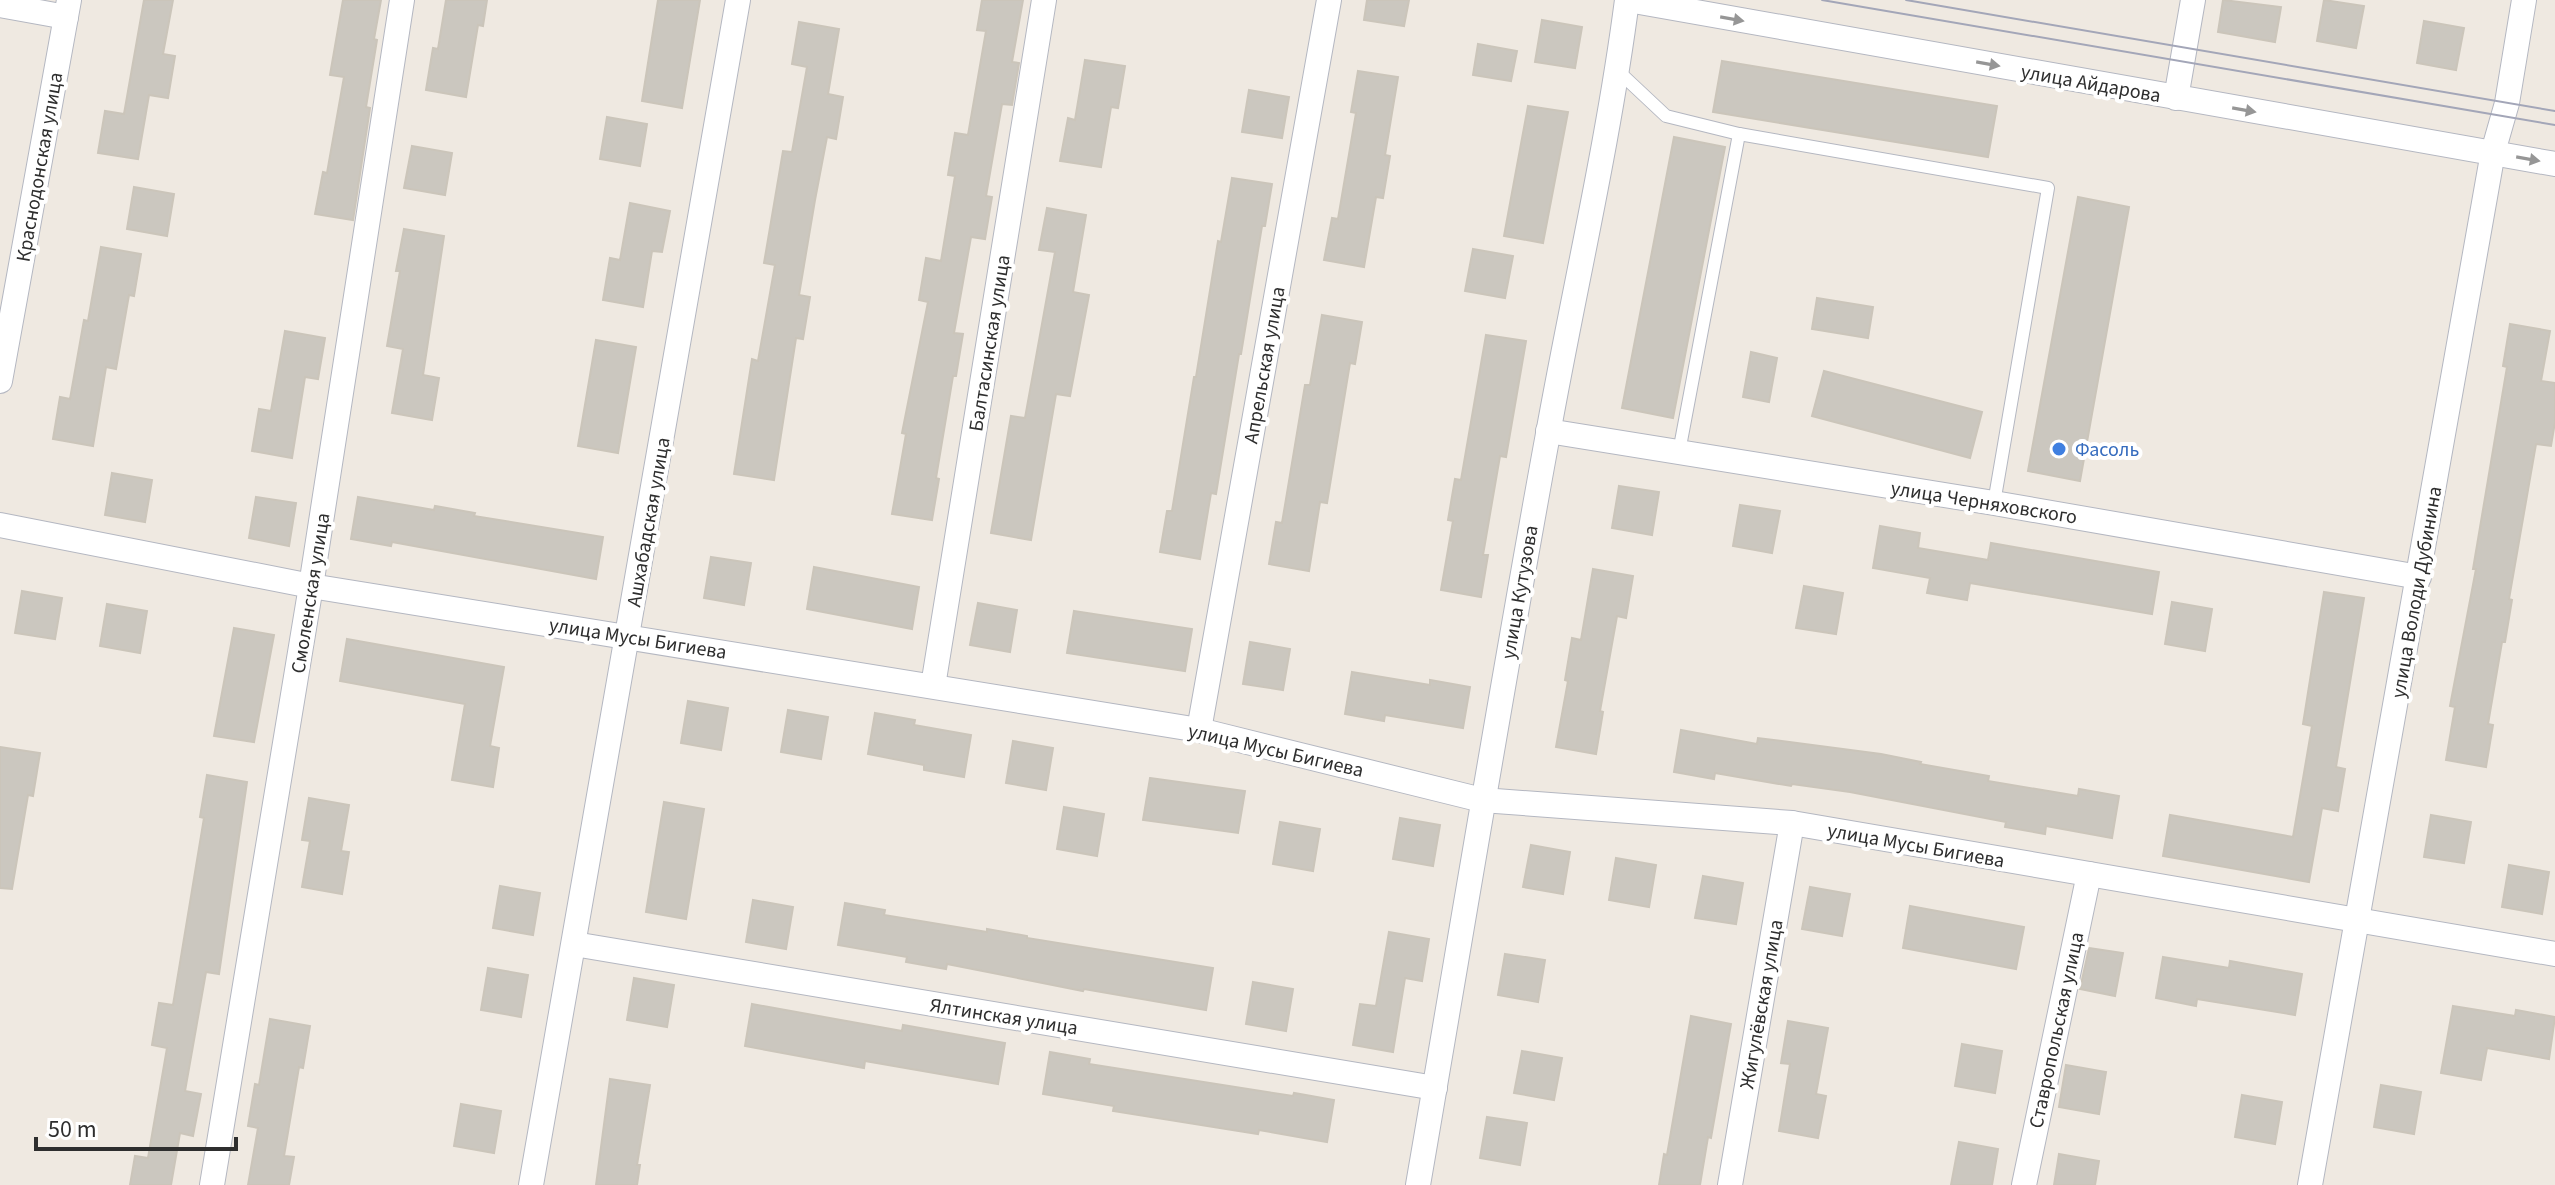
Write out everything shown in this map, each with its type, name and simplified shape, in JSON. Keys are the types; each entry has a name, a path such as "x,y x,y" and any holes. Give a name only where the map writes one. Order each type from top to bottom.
{"street":[{"name":"Смоленская улица","path":"212,1185 311,586 402,0"},
{"name":"Ашхабадская улица","path":"531,1185 738,0"},
{"name":"Балтасинская улица","path":"933,686 1044,0"},
{"name":"Апрельская улица","path":"1199,730 1329,0"},
{"name":"улица Кутузова","path":"1418,1185 1482,800 1548,431 1618,71 1627,0"},
{"name":"улица Айдарова","path":"1627,0 2555,164"},
{"path":"2176,98 2193,0"},
{"name":"улица Володи Дубинина","path":"2310,1185 2493,152 2507,103 2524,0"},
{"path":"0,5 67,8"},
{"name":"Краснодонская улица","path":"0,381 67,8"},
{"name":"улица Черняховского","path":"1548,431 1994,503 2419,577"},
{"name":"улица Мусы Бигиева","path":"0,525 311,586 1199,730 1482,800 1792,823 2555,954"},
{"name":"Жигулёвская улица","path":"1730,1185 1792,823"},
{"name":"Ставропольская улица","path":"2024,1185 2089,874"},
{"name":"Ялтинская улица","path":"574,944 1435,1088"}],"lane":[{"path":"1618,71 1666,116 1739,134 2048,188 1994,503"},
{"path":"1679,452 1739,134"}],"building":[{"path":"144,0 173,0 163,54 175,56 168,98 149,95 138,159 98,153 105,111 124,114"},
{"path":"343,0 381,0 366,107 370,108 353,220 315,214 323,172 327,173 344,77 330,75"},
{"path":"446,0 487,0 483,26 478,25 466,97 426,90 433,48 438,49"},
{"path":"658,0 700,0 682,108 642,101"},
{"path":"982,0 1023,0 1012,62 1019,63 1012,105 1002,104 986,196 992,197 985,239 971,237 954,333 963,334 936,478 939,479 932,520 892,514 906,434 902,433 928,302 919,300 926,258 941,261 955,176 948,175 955,133 968,135 986,31 977,30"},
{"path":"1367,0 1409,0 1404,26 1364,20"},
{"path":"2223,0 2281,7 2275,42 2218,32"},
{"path":"2324,0 2364,6 2356,48 2317,41"},
{"path":"1542,20 1582,27 1575,68 1535,62"},
{"path":"2424,21 2464,28 2456,70 2417,63"},
{"path":"799,22 839,29 828,94 843,97 836,139 827,137 815,200 799,295 810,297 803,339 796,338 774,480 734,474 752,359 758,361 775,265 764,263 783,151 792,152 807,67 792,64"},
{"path":"1478,44 1517,51 1511,81 1473,75"},
{"path":"1085,60 1125,66 1118,108 1111,107 1101,167 1060,161 1068,118 1075,120"},
{"path":"1722,61 1997,106 1988,157 1713,112"},
{"path":"1358,71 1398,77 1385,155 1390,156 1383,198 1376,197 1364,267 1324,260 1332,218 1338,219 1356,113 1351,112"},
{"path":"1249,90 1289,97 1282,138 1242,132"},
{"path":"1528,106 1568,112 1543,243 1504,236"},
{"path":"607,117 647,124 640,166 600,159"},
{"path":"1674,137 1725,147 1673,418 1622,408"},
{"path":"412,146 452,153 445,195 404,188"},
{"path":"1232,178 1272,184 1216,494 1211,493 1200,559 1160,552 1167,511 1172,511 1218,241 1221,242"},
{"path":"134,187 174,194 167,236 127,229"},
{"path":"2078,197 2129,207 2080,481 2028,471"},
{"path":"630,203 670,211 662,252 652,251 643,307 603,300 610,258 620,260"},
{"path":"1047,208 1086,215 1073,292 1089,295 1070,396 1056,394 1031,540 991,533 1011,416 1025,418 1055,252 1039,250"},
{"path":"404,229 444,236 423,375 439,378 432,420 392,413 403,349 387,346"},
{"path":"101,247 141,254 134,296 129,295 116,369 106,367 93,446 53,439 60,397 70,399"},
{"path":"1473,249 1513,256 1505,298 1465,291"},
{"path":"1817,298 1873,307 1868,338 1812,329"},
{"path":"1322,315 1362,322 1355,364 1350,363 1327,503 1320,502 1309,571 1269,564 1276,522 1282,523 1305,385 1310,385"},
{"path":"2510,324 2550,331 2541,381 2555,383 2555,422 2551,446 2536,444 2509,599 2512,600 2505,642 2502,642 2488,724 2493,725 2486,767 2446,760 2455,707 2450,706 2476,569 2473,569 2507,367 2503,366"},
{"path":"285,331 325,338 318,379 305,377 292,458 252,451 259,409 271,411"},
{"path":"1486,335 1526,341 1506,457 1500,456 1483,555 1488,555 1481,597 1441,590 1453,521 1448,520 1455,479 1461,480"},
{"path":"596,340 636,347 618,453 578,446"},
{"path":"1751,352 1777,358 1769,402 1743,397"},
{"path":"1824,371 1982,412 1970,458 1812,416"},
{"path":"112,473 152,480 145,522 105,515"},
{"path":"1619,486 1659,492 1652,535 1612,528"},
{"path":"256,497 296,503 289,546 249,538"},
{"path":"358,497 434,510 435,506 475,513 474,516 603,537 596,579 392,542 391,546 351,539"},
{"path":"1740,505 1780,511 1772,553 1733,546"},
{"path":"1880,526 1920,533 1918,548 1988,560 1991,543 2159,572 2152,614 1970,583 1967,600 1927,593 1930,578 1873,568"},
{"path":"711,557 751,563 744,605 704,598"},
{"path":"814,567 919,587 912,629 807,609"},
{"path":"1593,569 1633,576 1626,618 1617,616 1600,711 1603,712 1596,754 1556,747 1572,638 1581,640"},
{"path":"1804,586 1843,593 1836,634 1796,628"},
{"path":"22,591 62,598 55,639 15,633"},
{"path":"2324,592 2364,598 2336,767 2345,769 2338,811 2322,808 2309,882 2163,856 2170,815 2293,837 2312,726 2303,724"},
{"path":"2172,602 2212,609 2205,651 2165,644"},
{"path":"978,603 1017,610 1010,652 970,645"},
{"path":"107,604 147,611 140,653 100,646"},
{"path":"1074,611 1192,629 1185,671 1067,653"},
{"path":"234,628 274,635 254,742 214,736"},
{"path":"347,639 504,667 490,746 499,748 493,787 452,780 465,704 340,681"},
{"path":"1250,642 1290,649 1283,690 1243,684"},
{"path":"1352,672 1430,685 1430,680 1470,687 1463,728 1385,715 1384,721 1345,714"},
{"path":"688,701 728,708 721,750 681,743"},
{"path":"788,710 828,717 821,759 781,752"},
{"path":"875,713 915,720 914,725 971,735 964,777 924,770 924,765 868,754"},
{"path":"1681,730 1757,744 1758,738 1881,754 1989,776 1988,781 2078,796 2079,789 2119,796 2112,838 2046,826 2045,834 2005,827 2006,822 1850,792 1715,773 1714,779 1674,772"},
{"path":"1013,741 1053,748 1046,790 1006,783"},
{"path":"0,747 40,753 33,796 28,795 12,889 0,888"},
{"path":"207,775 247,782 219,974 206,972 185,1091 201,1094 193,1136 180,1133 171,1185 130,1185 135,1156 148,1158 167,1048 152,1045 159,1003 173,1005 204,818 200,817"},
{"path":"1150,778 1245,791 1238,833 1143,820"},
{"path":"309,798 349,805 341,851 349,852 342,894 302,887 310,841 302,840"},
{"path":"664,802 704,809 686,919 646,912"},
{"path":"1064,807 1104,814 1097,856 1057,849"},
{"path":"2431,815 2471,822 2464,863 2424,857"},
{"path":"1400,818 1440,825 1433,866 1393,859"},
{"path":"1280,822 1320,829 1313,871 1273,864"},
{"path":"1531,845 1570,852 1563,894 1523,887"},
{"path":"1616,858 1656,865 1649,907 1609,900"},
{"path":"2509,865 2549,872 2542,914 2502,907"},
{"path":"1703,876 1743,883 1736,924 1695,918"},
{"path":"500,886 540,893 533,935 493,928"},
{"path":"1810,887 1850,894 1842,936 1802,929"},
{"path":"753,900 793,907 786,949 746,942"},
{"path":"845,903 885,910 884,915 987,932 987,929 1213,968 1206,1010 1083,991 947,964 946,969 906,962 907,957 838,945"},
{"path":"1910,906 2024,927 2016,969 1903,948"},
{"path":"1389,932 1429,939 1422,981 1405,978 1393,1052 1353,1045 1360,1004 1376,1006"},
{"path":"2089,948 2123,953 2115,996 2080,989"},
{"path":"1505,954 1545,960 1538,1002 1498,995"},
{"path":"2163,957 2229,968 2230,961 2302,974 2295,1015 2197,999 2196,1006 2156,998"},
{"path":"488,968 528,975 521,1017 481,1010"},
{"path":"634,978 674,985 667,1027 627,1020"},
{"path":"1253,982 1293,989 1286,1031 1246,1024"},
{"path":"752,1004 902,1031 903,1025 1005,1043 998,1084 865,1061 864,1068 745,1046"},
{"path":"2453,1006 2515,1016 2516,1010 2555,1017 2549,1059 2487,1048 2481,1080 2441,1073"},
{"path":"1691,1016 1731,1024 1711,1138 1708,1137 1700,1185 1659,1185 1664,1154 1667,1155"},
{"path":"270,1019 310,1026 303,1068 299,1067 284,1156 294,1157 289,1185 248,1185 258,1128 248,1126 255,1084 259,1085"},
{"path":"1788,1021 1828,1028 1816,1094 1826,1096 1818,1138 1779,1131 1790,1064 1781,1063"},
{"path":"1962,1044 2002,1051 1995,1093 1955,1086"},
{"path":"1522,1051 1562,1058 1554,1100 1514,1093"},
{"path":"1050,1052 1090,1059 1089,1064 1334,1100 1327,1142 1113,1111 1114,1106 1043,1094"},
{"path":"2066,1065 2106,1072 2099,1114 2059,1107"},
{"path":"610,1079 650,1085 637,1165 640,1165 637,1185 596,1185"},
{"path":"2381,1085 2421,1092 2414,1134 2374,1127"},
{"path":"2242,1095 2282,1102 2275,1144 2235,1137"},
{"path":"461,1104 501,1111 494,1153 454,1146"},
{"path":"1487,1117 1527,1123 1520,1165 1480,1158"},
{"path":"1959,1142 1998,1149 1992,1185 1951,1185"},
{"path":"2059,1154 2099,1161 2095,1185 2054,1185"}],"tram line":[{"path":"1822,0 2555,125"},
{"path":"1906,0 2555,111"}],"place":[{"name":"Фасоль","path":"2059,449"}]}
